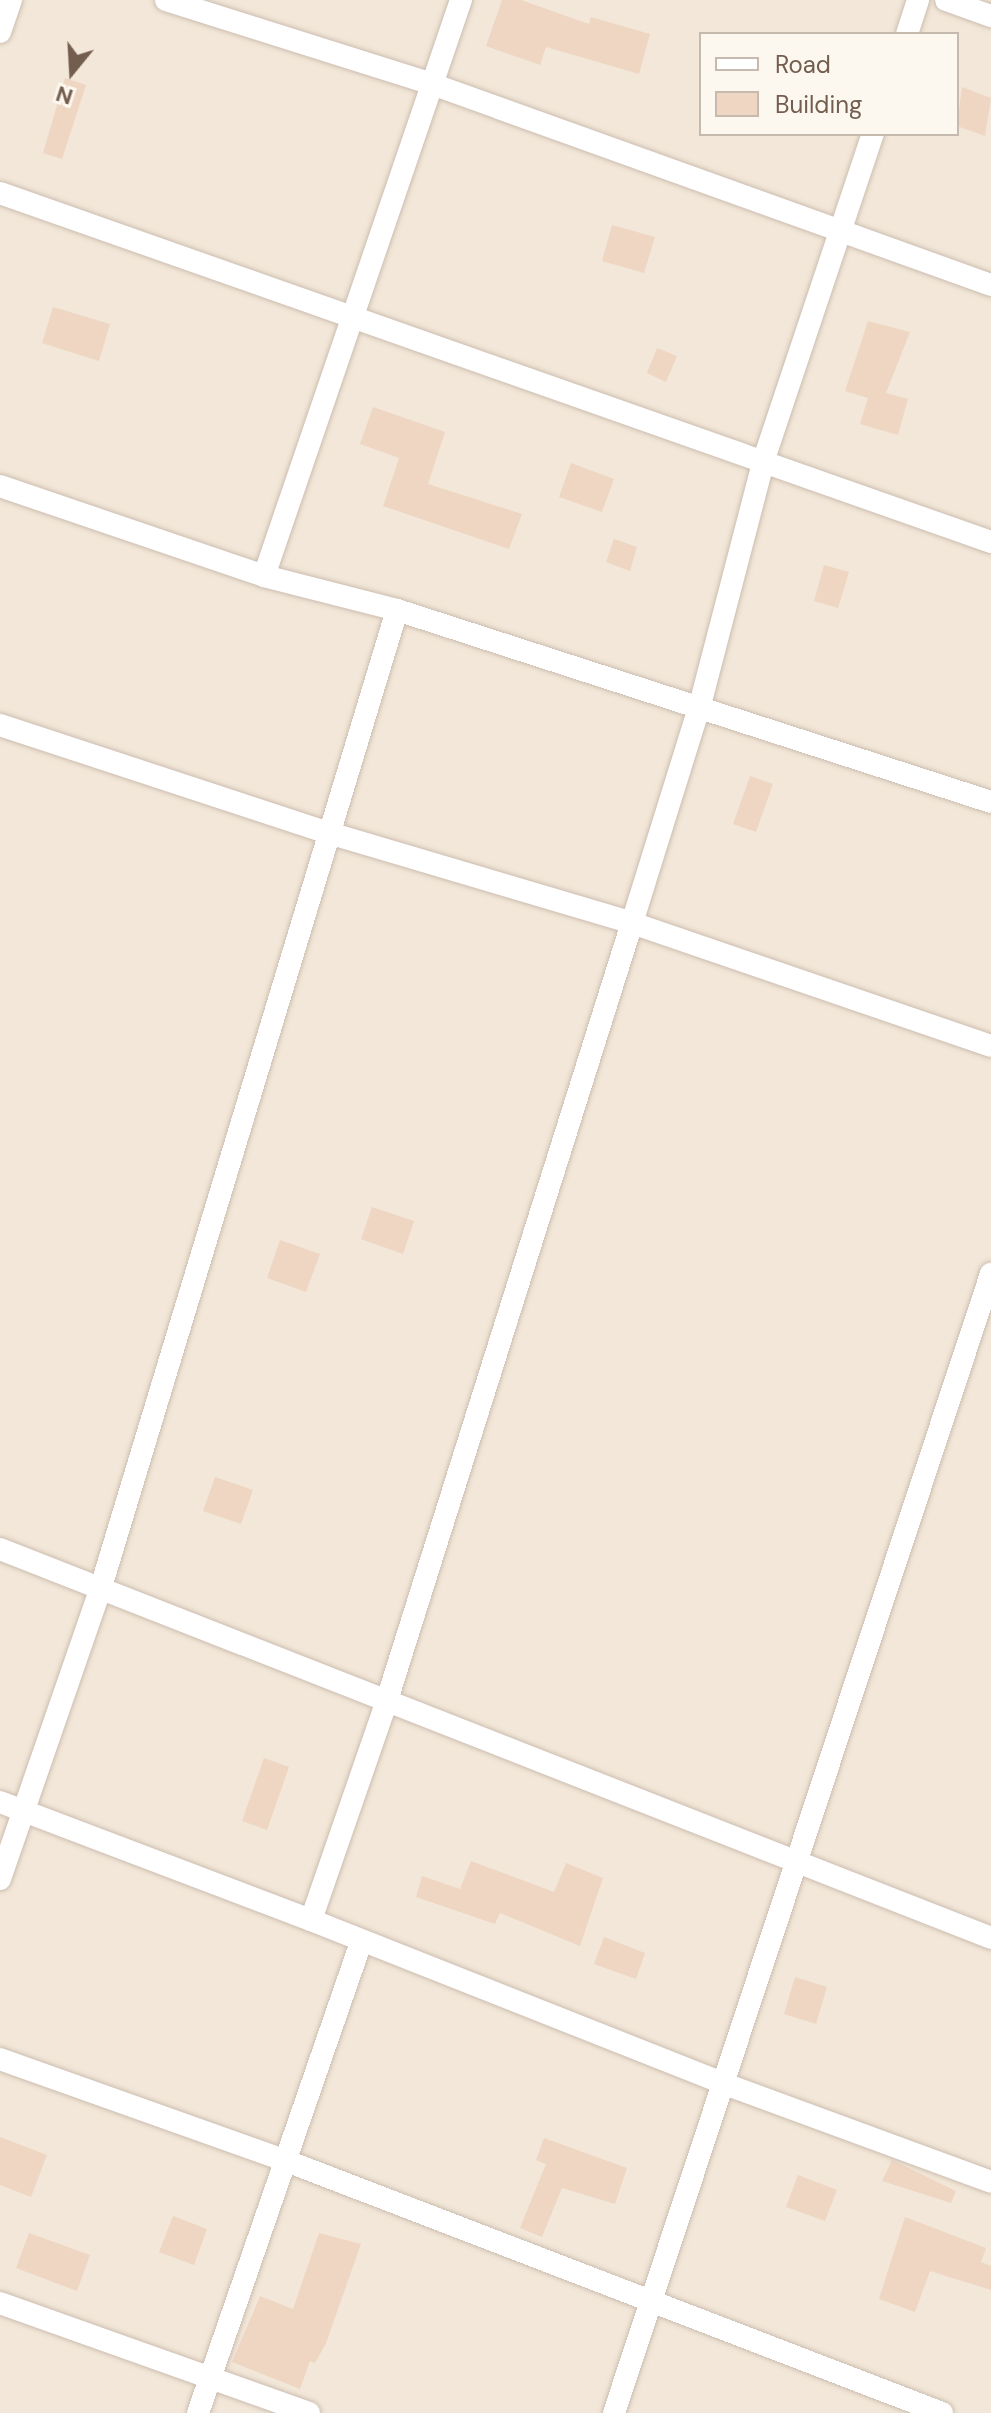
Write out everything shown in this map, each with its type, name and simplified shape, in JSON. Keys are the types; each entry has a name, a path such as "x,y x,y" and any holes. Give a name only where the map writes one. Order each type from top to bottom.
{"street":[{"path":"0,32 11,0"},
{"path":"166,0 432,84 991,285"},
{"path":"264,576 461,0"},
{"path":"908,32 918,0"},
{"path":"946,0 991,16"},
{"path":"311,1920 387,1700 632,923 700,705 764,459 872,136"},
{"path":"0,193 351,320 764,459 991,542"},
{"path":"0,486 264,576 397,610 700,705 991,802"},
{"path":"0,1879 101,1587 397,610"},
{"path":"0,725 329,833 632,923 991,1046"},
{"path":"614,2413 991,1274"},
{"path":"0,1549 991,1938"},
{"path":"0,1802 311,1920 361,1943 725,2084 991,2182"},
{"path":"198,2413 361,1943"},
{"path":"0,2059 284,2160 651,2304 942,2413"},
{"path":"0,2303 309,2413"}],"shaded area":[{"path":"0,0 991,0 991,2413 0,2413"}],"building":[{"path":"502,0 521,0 589,24 591,17 650,34 639,74 546,47 540,65 486,46"},
{"path":"65,78 86,85 62,159 43,153"},
{"path":"962,87 991,98 985,136 959,127"},
{"path":"612,225 655,237 644,273 602,261"},
{"path":"53,307 110,324 99,361 42,343"},
{"path":"868,321 910,332 886,393 908,399 898,435 860,424 868,398 845,391"},
{"path":"657,348 677,356 666,382 647,373"},
{"path":"373,407 445,432 428,484 522,514 509,549 383,506 399,458 360,444"},
{"path":"571,463 614,479 602,512 559,497"},
{"path":"614,539 637,547 630,571 606,562"},
{"path":"824,565 849,572 838,608 814,601"},
{"path":"750,776 773,784 756,832 733,824"},
{"path":"372,1207 414,1221 403,1254 361,1239"},
{"path":"280,1240 320,1254 306,1292 267,1278"},
{"path":"215,1477 253,1490 241,1524 203,1511"},
{"path":"264,1758 289,1767 267,1830 242,1821"},
{"path":"471,1861 554,1892 566,1863 603,1878 580,1946 500,1913 495,1924 416,1897 422,1876 460,1889"},
{"path":"604,1937 645,1953 636,1979 594,1964"},
{"path":"795,1977 827,1987 816,2024 784,2014"},
{"path":"0,2137 47,2155 31,2197 0,2185"},
{"path":"544,2138 627,2168 615,2204 562,2188 542,2237 520,2228 546,2164 536,2160"},
{"path":"892,2160 956,2191 951,2203 882,2181"},
{"path":"798,2175 837,2190 825,2221 786,2207"},
{"path":"173,2216 207,2229 194,2265 159,2252"},
{"path":"905,2217 986,2248 981,2262 991,2266 991,2290 930,2271 915,2312 879,2299"},
{"path":"29,2233 90,2255 77,2291 16,2268"},
{"path":"319,2233 361,2244 326,2343 315,2363 310,2361 300,2389 232,2362 260,2296 293,2309"}]}
